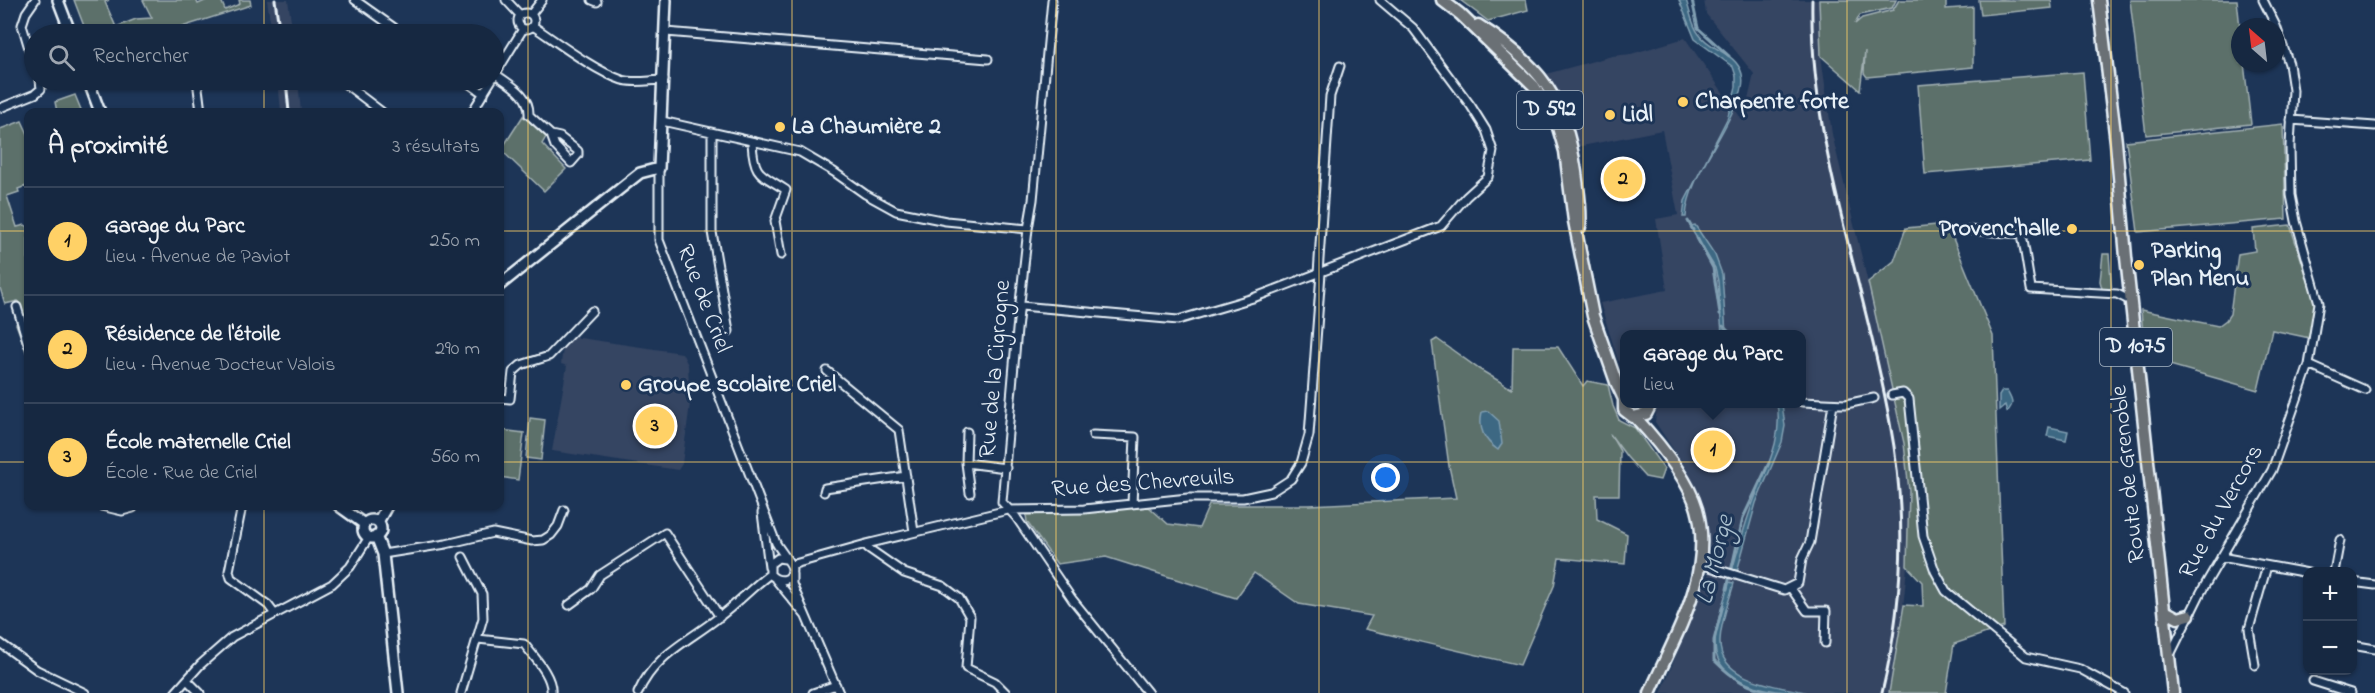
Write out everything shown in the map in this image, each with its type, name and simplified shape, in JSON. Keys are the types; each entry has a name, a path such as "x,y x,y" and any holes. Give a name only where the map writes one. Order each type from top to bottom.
{"main road":[{"name":"D 592","path":"1442,0 1525,59 1545,80 1566,121 1573,149 1581,213 1579,238 1584,278 1593,316 1620,388"},
{"name":"Route de Grenoble","path":"2098,0 2116,142 2173,693"},
{"name":"D 592","path":"1609,361 1620,376"},
{"path":"1624,408 1629,415 1636,418 1663,449 1698,511 1700,564 1692,595 1650,693"},
{"path":"1636,418 1641,417 1648,408"},
{"path":"1651,408 1652,425 1663,449"},
{"path":"2165,611 2178,618 2188,617"},
{"path":"2167,629 2188,617"}],"street":[{"path":"24,32 22,25 26,13 35,0"},
{"path":"58,0 67,24"},
{"path":"355,0 389,24"},
{"path":"506,0 520,15"},
{"path":"531,15 542,0"},
{"path":"504,282 633,178 640,173 659,168 666,0"},
{"name":"Rue de la Cigrogne","path":"1008,510 1002,502 1017,330 1028,230 1034,200 1052,0"},
{"path":"1021,306 1178,320 1253,298 1441,226 1466,197 1488,177 1493,151 1490,140 1471,106 1413,28 1380,0"},
{"name":"Rue du Vercors","path":"2170,655 2221,557 2272,470 2309,365 2319,303 2291,195 2293,90 2289,64 2276,26 2263,0"},
{"path":"520,15 527,13 531,15 534,19 533,26"},
{"path":"520,15 518,23 523,29"},
{"path":"504,63 523,29 533,26"},
{"path":"533,26 582,59 622,80 644,82 664,80"},
{"path":"666,32 987,59"},
{"name":"Rue des Chevreuils","path":"772,574 786,580 791,568 866,544 1008,510 1084,509 1188,498 1243,498 1271,492 1291,478 1301,464 1309,435 1330,96 1340,66"},
{"path":"504,80 523,94 530,107 529,115 551,135"},
{"path":"0,108 40,90"},
{"path":"92,90 98,108"},
{"path":"198,90 200,108"},
{"path":"353,90 377,108"},
{"path":"478,90 484,94"},
{"path":"475,108 487,90"},
{"path":"2291,120 2375,126"},
{"path":"662,121 800,152 896,211 946,221 1028,230"},
{"path":"712,133 712,232 729,331"},
{"path":"752,143 757,172 786,190 775,221 781,255"},
{"name":"Rue de Criel","path":"659,168 659,240 762,507 785,559"},
{"path":"1967,230 2022,234 2031,289 2117,294 2131,302"},
{"path":"17,307 24,331"},
{"path":"504,398 510,399 513,372 521,365 549,356 592,311"},
{"path":"2309,365 2365,390"},
{"path":"827,371 900,430 914,532"},
{"path":"1892,395 1903,393 1909,399 1923,536 1935,571 1946,591 2026,657 2080,669 2124,693"},
{"path":"1806,402 1833,404 1874,398"},
{"path":"1700,564 1784,590 1798,583 1802,559 1810,542 1833,404"},
{"path":"967,432 966,463 970,493"},
{"path":"1093,435 1135,437 1132,504"},
{"path":"966,463 1006,468"},
{"path":"824,492 825,488 906,476"},
{"name":"Rue de Criel","path":"762,507 772,574"},
{"path":"241,510 229,571 231,578 274,613"},
{"path":"345,510 364,524"},
{"path":"378,522 385,510"},
{"path":"383,554 446,544 493,533 526,540 543,540 551,535 558,526 564,510"},
{"path":"1008,510 1016,517 1072,599 1148,693"},
{"path":"364,524 370,520 378,522"},
{"path":"175,693 232,637 332,584 350,567 381,529 378,522"},
{"path":"364,524 364,532 373,537 383,554 398,693"},
{"path":"569,605 591,589 600,575 665,533 720,617"},
{"path":"2335,567 2340,540"},
{"path":"866,544 868,548 904,573 943,586 959,598 970,617 966,669 995,682 1006,693"},
{"path":"461,693 483,618 482,594 463,557"},
{"path":"2221,557 2303,572"},
{"path":"638,693 643,681 674,647 720,617 772,574 775,559 785,559 791,568 792,584 839,693"},
{"path":"2255,665 2249,628 2267,566"},
{"path":"772,574 800,611 807,616"},
{"path":"2357,583 2375,585"},
{"path":"1790,587 1807,611 1826,611 1825,643"},
{"path":"478,639 524,644 552,685 551,693"},
{"path":"0,643 37,670 85,693"},
{"path":"2357,646 2375,649"},
{"path":"187,680 200,693"},
{"path":"2313,681 2350,693"},
{"path":"813,693 836,685"}],"shaded area":[{"path":"267,0 288,0 292,24 271,24"},
{"path":"1679,0 1686,0 1699,34 1734,61 1743,79 1741,92 1728,121 1700,172 1727,119 1736,87 1733,67 1695,39"},
{"path":"1704,0 1819,0 1821,56 1832,134 1893,386 1904,443 1909,491 1907,566 1901,631 1889,693 1661,693 1713,563 1699,497 1687,470 1655,422 1657,408 1806,408 1806,330 1620,330 1620,364 1600,303 1667,290 1656,219 1678,215 1662,130 1577,147 1567,113 1546,74 1612,56 1631,54 1685,38 1743,121 1754,74 1706,14"},
{"path":"279,90 299,90 301,108 281,108"},
{"path":"1696,179 1688,203 1686,217 1683,217 1685,201"},
{"path":"1695,225 1715,255 1722,274 1726,330 1722,330 1715,268 1690,226"},
{"name":"Groupe scolaire Criel","path":"573,337 682,353 688,365 690,404 682,464 678,470 552,451 567,366 561,364 563,347"},
{"path":"2002,391 2007,391 2012,402 2007,412 2005,405 1999,410 1999,396"},
{"path":"1777,408 1783,408 1785,426 1782,442 1756,503 1736,575 1731,574 1747,519 1775,445"},
{"path":"1488,411 1499,421 1502,444 1498,450 1483,434 1482,412"},
{"path":"2049,427 2068,431 2066,440 2047,436"},
{"path":"1729,582 1734,583 1723,620 1720,642 1722,655 1729,665 1753,680 1808,693 1765,689 1750,685 1737,679 1718,659 1715,637"}],"green space":[{"path":"74,0 109,0 105,2 115,24 83,24"},
{"path":"143,0 196,0 198,4 207,0 221,0 225,10 240,4 239,0 250,0 251,5 191,24 124,24 136,19 152,18"},
{"path":"1460,0 1526,0 1528,10 1488,21"},
{"path":"1819,0 1896,0 1892,8 1860,15 1855,24 1862,18 1893,10 1899,0 1946,0 1946,9 1973,7 1973,67 1867,77 1864,73 1865,51 1860,90 1821,56"},
{"path":"1979,0 2051,0 2052,8 1981,15"},
{"path":"2130,0 2237,0 2239,18 2231,18 2231,72 2245,72 2251,124 2146,135"},
{"path":"2083,72 2090,160 1925,174 1918,85"},
{"path":"75,95 80,108 56,108 55,102"},
{"path":"523,116 546,137 542,144 566,169 544,191 504,153 504,145"},
{"path":"22,121 24,125 24,187 18,189 19,192 7,196 17,227 24,225 24,346 16,324 23,317 18,301 5,304 0,288 0,129"},
{"path":"2283,124 2286,219 2138,232 2126,141"},
{"path":"1947,224 1993,336 2004,627 1954,644 1946,693 1889,693 1904,605 1923,606 1922,582 1907,566 1909,491 1904,443 1868,282 1894,261 1906,228"},
{"path":"2290,225 2314,299 2315,309 2310,338 2272,330 2258,390 2145,358 2141,310 2218,326 2230,314 2238,254 2255,251 2253,229"},
{"path":"2103,254 2109,254 2112,293 2103,293 2100,281"},
{"path":"1437,339 1512,389 1513,347 1558,347 1583,386 1587,381 1608,385 1619,420 1635,428 1664,469 1660,480 1645,477 1610,434 1620,451 1619,495 1596,495 1597,519 1627,534 1625,564 1559,558 1554,586 1520,665 1365,629 1372,616 1299,604 1254,573 1236,598 1106,557 1057,564 1027,522 1026,515 1149,507 1168,524 1199,528 1209,505 1309,505 1456,498 1449,466 1432,342"},
{"path":"530,418 545,420 541,460 526,458"},
{"path":"504,430 524,433 518,480 504,478"}],"waterway":[{"name":"La Morge","path":"1692,0 1698,28 1729,56"},
{"name":"La Morge","path":"1688,221 1693,230"},
{"name":"La Morge","path":"1697,238 1713,268 1720,314"},
{"name":"La Morge","path":"1723,326 1727,330"},
{"name":"La Morge","path":"1727,589 1743,518 1769,463"},
{"name":"La Morge","path":"1723,605 1714,640 1714,660 1742,682 1776,693"}],"tunnel":[{"path":"1874,398 1892,395"}],"railway":[{"path":"275,0 279,24"},
{"path":"1812,0 1813,54 1819,108 1840,213 1879,370 1890,423 1899,490 1898,592 1882,693"},
{"path":"287,90 289,108"}],"place":[{"name":"Charpente forte","path":"1683,102"},
{"name":"Lidl","path":"1610,115"},
{"name":"La Chaumière 2","path":"780,127"},
{"name":"Résidence de l'étoile","path":"1623,179"},
{"name":"Provenc'halle","path":"2072,229"},
{"name":"Parking Plan Menu","path":"2139,265"},
{"name":"Groupe scolaire Criel","path":"626,385"},
{"name":"École maternelle Criel","path":"655,426"},
{"name":"Garage du Parc","path":"1713,450"}]}
